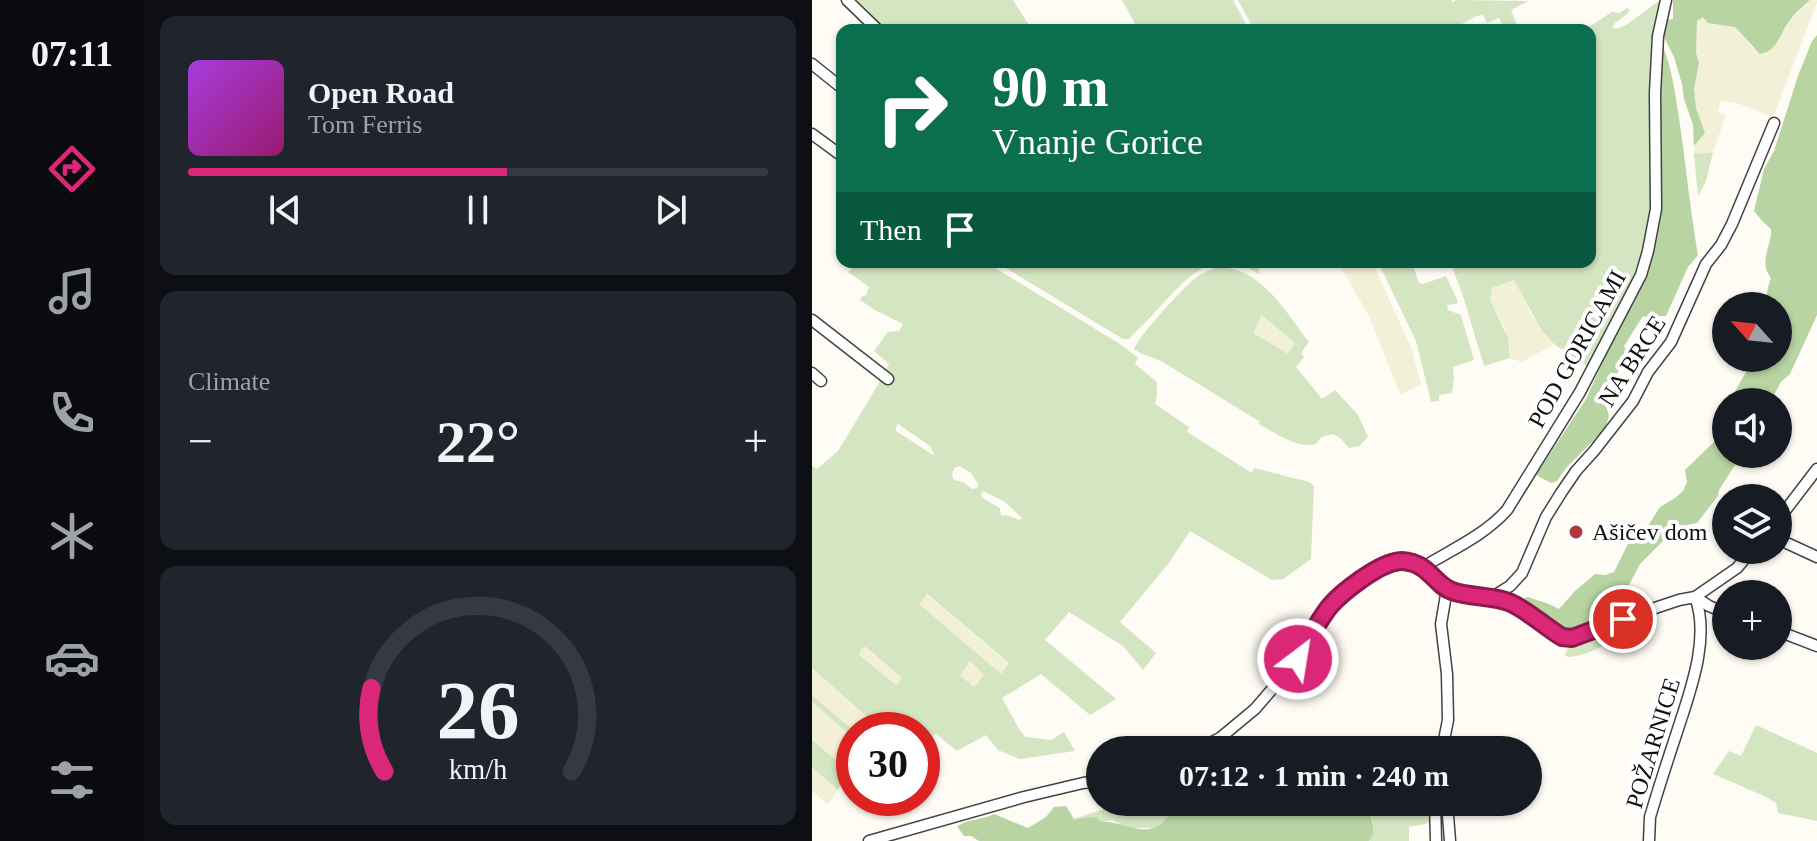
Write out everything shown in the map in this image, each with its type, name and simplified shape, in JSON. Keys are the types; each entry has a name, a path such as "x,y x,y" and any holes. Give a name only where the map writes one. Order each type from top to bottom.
{"street":[{"path":"847,0 872,24"},
{"name":"POD GORICAMI","path":"1423,567 1470,539 1507,510 1580,392 1641,275 1656,209 1655,93 1658,36 1666,0"},
{"path":"812,64 836,83"},
{"name":"NA BRCE","path":"1490,598 1501,593 1522,573 1546,517 1561,493 1633,401 1648,372 1671,342 1706,264 1732,224 1774,123"},
{"path":"812,134 836,152"},
{"path":"812,320 888,379"},
{"path":"1792,502 1816,471"},
{"path":"1792,545 1817,557"},
{"path":"1222,736 1255,709 1298,659 1330,606 1378,569 1393,562 1409,562 1423,567 1447,589 1471,597 1511,603 1562,637 1572,638 1695,597 1740,564"},
{"path":"1445,736 1448,720 1447,674 1441,624 1447,589"},
{"path":"1695,597 1712,607"},
{"name":"POŽARNICE","path":"1649,841 1650,817 1694,679 1700,631 1695,597"},
{"path":"1792,636 1817,646"},
{"path":"869,841 1086,783"},
{"path":"1435,816 1436,841"},
{"path":"1448,816 1450,841"}],"shaded area":[{"path":"1810,0 1817,0 1817,3 1773,117 1737,103 1721,101 1718,112 1726,115 1713,152 1694,154 1694,146 1705,133 1696,108 1694,89 1699,62 1696,53 1697,21 1703,16 1735,27 1753,48 1777,44 1790,20"},
{"path":"1341,268 1375,268 1411,347 1421,385 1400,394 1370,318"},
{"path":"1515,280 1531,313 1554,344 1522,362 1510,358 1505,328 1490,301 1492,288"},
{"path":"1263,314 1295,343 1288,355 1252,333"},
{"path":"926,594 1009,664 1000,675 918,604"},
{"path":"866,647 902,678 896,685 858,654"},
{"path":"970,661 984,675 974,687 959,674"},
{"path":"812,668 862,712 836,712 836,716 812,695"},
{"path":"812,702 836,723 836,760 812,740"},
{"path":"812,767 836,788 828,805 812,791"}],"green space":[{"path":"853,0 1013,0 1028,24 878,24"},
{"path":"1122,0 1233,0 1246,24 1144,23 1135,24"},
{"path":"1238,0 1529,1 1511,10 1517,24 1502,24 1499,18 1487,23 1483,15 1462,24 1251,24"},
{"path":"1661,0 1652,41 1651,212 1638,268 1588,367 1554,344 1541,329 1514,280 1492,288 1490,300 1508,338 1510,358 1484,366 1452,268 1596,268 1596,24 1593,24 1612,12 1619,13 1627,8 1630,10 1613,27 1621,27"},
{"path":"1673,0 1810,0 1790,20 1775,45 1760,54 1735,27 1708,23 1703,17 1697,21 1696,53 1699,62 1694,89 1696,108 1705,133 1694,146 1693,125 1682,84 1663,35 1666,20 1673,19"},
{"path":"1817,35 1817,315 1792,370 1792,292 1768,292 1771,278 1766,260 1771,229 1754,211 1764,169 1774,151 1812,41"},
{"path":"1662,44 1674,90 1698,255 1688,267 1666,316 1659,316 1656,321 1643,316 1624,346 1627,353 1604,400 1609,416 1605,429 1557,481 1551,483 1536,475 1586,399 1618,329 1640,290 1650,261 1661,198 1658,91"},
{"path":"1713,152 1706,181 1698,196 1694,154"},
{"path":"852,268 995,268 1120,344 1138,358 1135,364 1157,382 1155,404 1189,427 1187,432 1252,473 1254,468 1314,486 1311,559 1283,579 1272,580 1190,531 1169,563 1120,622 1156,653 1143,670 1123,646 1069,612 1045,640 1116,699 1090,715 1041,674 1002,698 1026,737 1051,740 1064,732 1075,751 1020,759 998,750 986,735 957,751 940,737 940,712 862,712 812,668 812,466 817,469 838,451 889,364 874,351 888,332 899,331 903,324 860,300 869,287 848,272","holes":["898,424 930,446 933,455 896,431 896,427","960,466 971,473 979,485 977,488 972,489 954,480 954,468","983,491 1005,502 1022,518 1002,516 1000,508 984,499 981,495","927,594 1009,663 1001,674 919,604","866,647 902,678 896,685 859,655","970,661 984,675 974,687 960,675"]},
{"path":"1006,268 1204,268 1188,278 1129,339 1123,339"},
{"path":"1216,268 1245,273 1270,292 1281,305 1309,342 1301,353 1304,357 1296,367 1322,399 1335,390 1358,415 1368,437 1359,446 1349,448 1333,434 1308,445 1286,439 1163,362 1134,349 1179,293 1196,278","holes":["1262,315 1295,343 1288,354 1253,333"]},
{"path":"1381,268 1414,268 1419,283 1423,284 1446,276 1458,302 1447,305 1448,310 1461,315 1474,360 1453,367 1452,393 1439,395 1439,401 1431,402 1416,341"},
{"path":"1746,372 1791,372 1778,388 1737,388"},
{"path":"1712,444 1712,468 1733,468 1723,484 1712,484 1712,504 1697,523 1677,527 1640,564 1611,617 1571,633 1563,631 1524,603 1523,599 1528,597 1559,609 1595,574 1614,572 1630,540 1648,526 1660,507 1683,491 1687,482 1685,470"},
{"path":"1614,628 1620,631 1597,649 1568,657 1565,655 1569,645"},
{"path":"812,695 836,716 836,723 812,702"},
{"path":"1756,725 1817,753 1817,821 1778,813 1776,803 1713,774 1729,751 1741,756"},
{"path":"812,740 836,760 836,788 812,767"},
{"path":"1066,806 1074,819 1096,817 1101,822 1137,829 1151,829 1169,816 1371,816 1373,834 1369,841 979,841 964,836 957,826 994,814 1028,828 1046,817 1054,807"},
{"path":"1086,815 1169,816 1156,828 1126,827 1112,820 1074,819"},
{"path":"1372,816 1430,816 1430,823 1409,827 1409,841 1369,841"}],"place":[{"name":"Ašičev dom","path":"1576,532"}],"route":[{"path":"1298,659 1330,606 1378,569 1401,561 1423,567 1447,589 1471,597 1501,599 1511,603 1562,637 1572,638 1623,619"}]}
